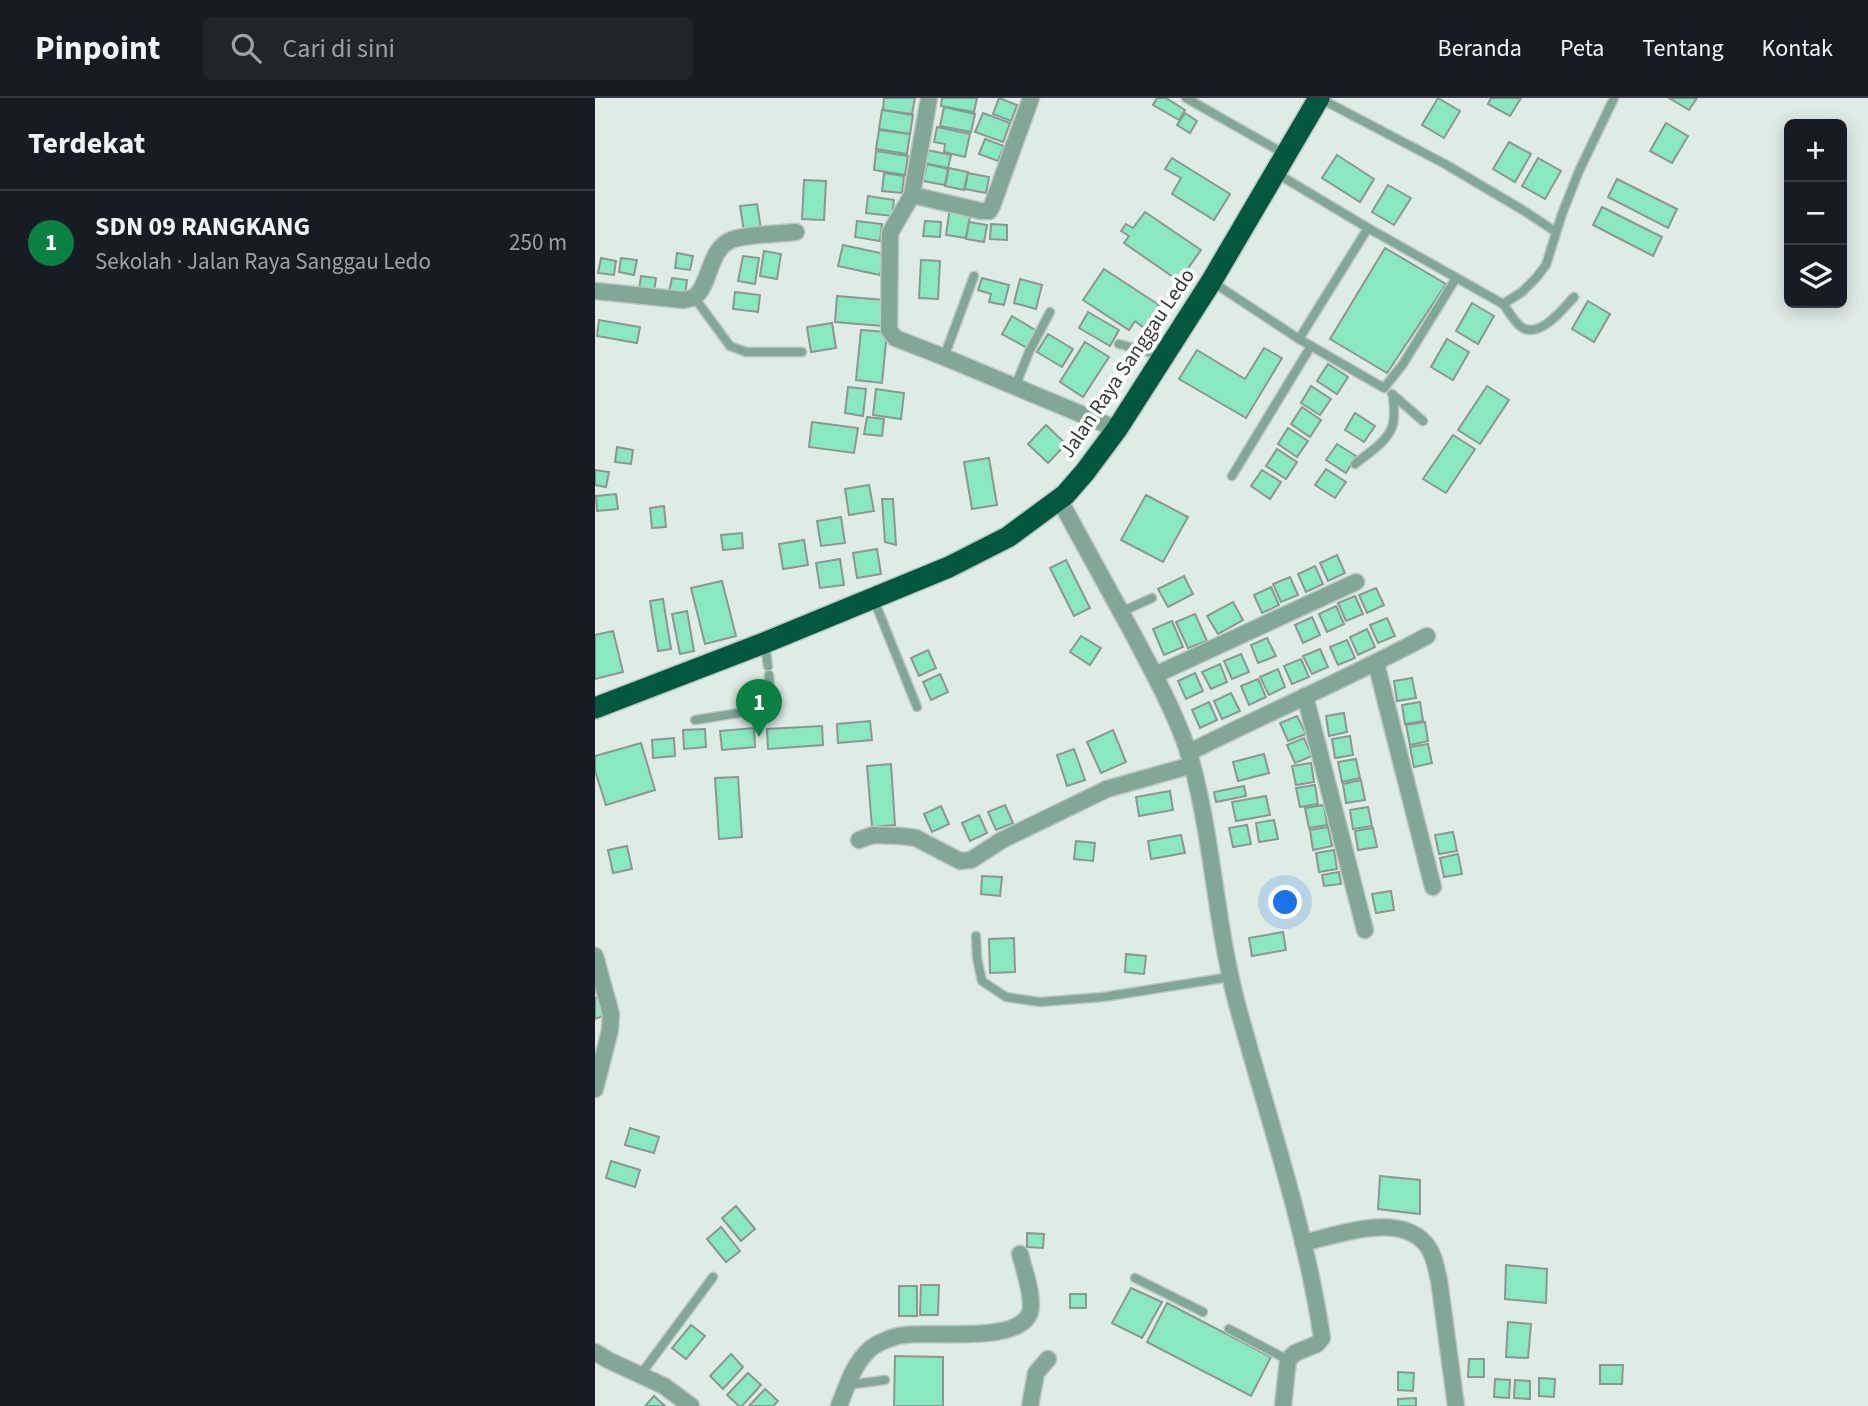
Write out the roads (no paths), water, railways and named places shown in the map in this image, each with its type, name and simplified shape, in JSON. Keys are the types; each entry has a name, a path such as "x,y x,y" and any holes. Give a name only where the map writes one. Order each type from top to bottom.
{"highway":[{"name":"Jalan Raya Sanggau Ledo","path":"595,708 873,600 985,551 1022,528 1059,499 1085,472 1117,429 1211,282 1319,98"}],"street":[{"path":"929,98 912,195 890,233 889,330 895,338 1117,429"},
{"path":"912,195 989,211 1031,98"},
{"path":"595,291 684,300 694,297 703,288 708,270 728,241 741,237 796,232"},
{"path":"1059,499 1155,675 1190,759 1206,833 1230,977 1276,1136 1303,1243 1322,1338 1317,1344 1295,1353 1288,1360 1283,1406"},
{"path":"1155,675 1356,582"},
{"path":"859,840 873,835 916,838 960,861 971,860 1002,841 1107,789 1190,759 1305,696 1427,636"},
{"path":"1376,663 1433,887"},
{"path":"1305,696 1365,930"},
{"path":"595,957 611,1014 610,1030 595,1088"},
{"path":"1303,1243 1378,1227 1403,1230 1426,1244 1431,1251 1439,1280 1455,1406"},
{"path":"839,1406 856,1366 871,1348 897,1336 994,1332 1025,1321 1030,1311 1030,1296 1020,1254"},
{"path":"595,1352 664,1385 691,1406"},
{"path":"1030,1406 1036,1373 1048,1359"}],"lane":[{"path":"1186,98 1368,228 1503,304 1520,326 1533,330 1541,327 1574,297"},
{"path":"1319,98 1445,164 1556,232"},
{"path":"1503,304 1522,292 1541,271 1551,252 1579,172 1614,98"},
{"path":"1299,339 1368,228"},
{"path":"944,357 974,276"},
{"path":"1384,388 1403,364 1457,278"},
{"path":"1211,282 1299,339 1384,388 1423,421"},
{"path":"694,297 730,346 745,352 802,352"},
{"path":"1015,387 1029,352 1050,312"},
{"path":"1119,344 1164,356"},
{"path":"1232,476 1311,346"},
{"path":"1355,464 1381,442 1392,427 1393,395"},
{"path":"1121,612 1152,598"},
{"path":"873,600 917,707"},
{"path":"764,643 768,666"},
{"path":"695,720 770,712 769,675"},
{"path":"976,936 982,981 1006,997 1040,1002 1103,997 1230,977"},
{"path":"641,1374 713,1277"},
{"path":"1135,1279 1203,1312"},
{"path":"1229,1329 1288,1360"},
{"path":"847,1385 885,1380"}],"place":[{"name":"SDN 09 RANGKANG","path":"759,737"}]}
